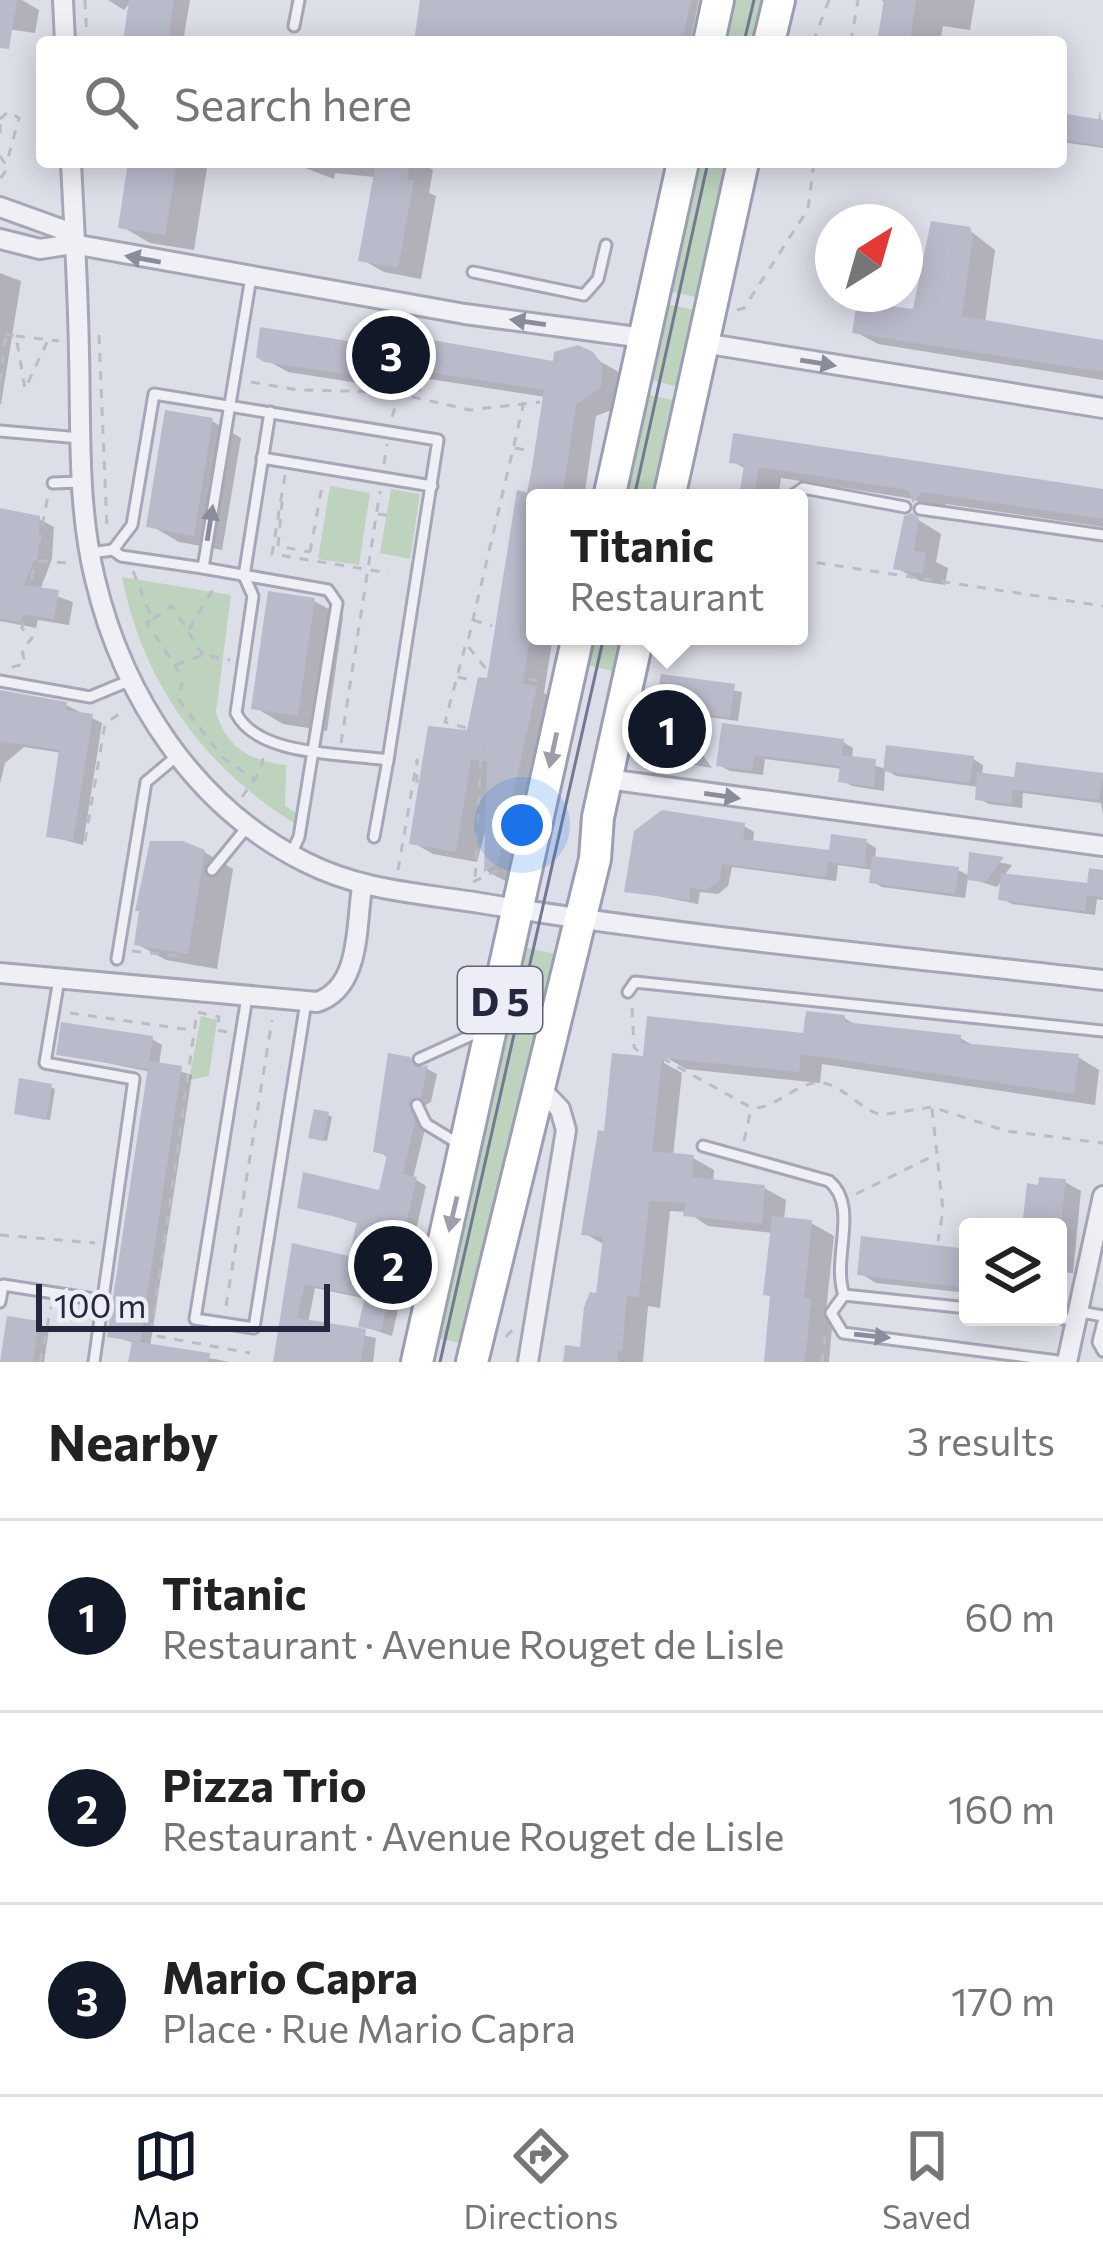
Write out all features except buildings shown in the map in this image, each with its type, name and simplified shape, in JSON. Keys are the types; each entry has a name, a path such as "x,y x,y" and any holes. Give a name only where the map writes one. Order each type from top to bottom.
{"main road":[{"path":"710,36 718,0"},
{"path":"770,36 778,0"},
{"path":"611,489 682,168"},
{"path":"671,489 742,168"},
{"name":"D 5","path":"417,1362 469,1147 576,645"},
{"name":"D 5","path":"472,1362 580,922 636,645"}],"street":[{"path":"63,0 65,36"},
{"path":"71,168 81,482 103,551 113,640 177,756 248,826 291,854 362,887 580,922 1103,980"},
{"path":"0,208 61,229 73,244"},
{"path":"0,239 40,249 73,244 251,277 644,338"},
{"path":"703,344 1103,408"},
{"path":"607,779 1103,846"},
{"path":"0,974 306,1002 327,999 343,985 362,887"},
{"path":"528,1362 566,1130 560,1108 537,1085"},
{"path":"1066,1362 1075,1315 1095,1264 1103,1196"}],"lane":[{"path":"294,26 298,0"},
{"path":"473,272 584,295 598,279 606,245"},
{"path":"203,568 251,277"},
{"path":"103,551 132,525 154,394 438,440 374,838"},
{"path":"270,412 244,576 253,596 236,712 242,724 266,741 388,760"},
{"path":"0,431 80,437"},
{"path":"262,458 432,486"},
{"path":"51,483 81,482"},
{"path":"802,489 905,507"},
{"path":"920,509 1103,535"},
{"path":"103,551 334,595 314,749 291,854"},
{"path":"0,681 90,697 131,680"},
{"path":"117,958 146,782 177,756"},
{"path":"212,870 248,826"},
{"path":"59,979 45,1063 134,1079 94,1362"},
{"path":"628,992 635,982 1103,1031"},
{"path":"247,997 195,1319 254,1328 306,1002"},
{"path":"419,1059 453,1040 494,1027"},
{"path":"417,1105 420,1118 438,1135 469,1147"},
{"path":"703,1146 829,1181 844,1201 836,1272 844,1294"},
{"path":"0,1302 3,1285 100,1300"},
{"path":"844,1294 959,1307"},
{"path":"844,1294 831,1313 836,1328 1066,1362"},
{"path":"1067,1316 1103,1319 1098,1342 1103,1351"}],"path":[{"path":"85,0 87,36"},
{"path":"815,36 830,0"},
{"path":"852,36 858,0"},
{"path":"0,141 0,121 8,112 19,118 0,179"},
{"path":"0,156 7,162"},
{"path":"711,306 744,308 808,209 813,168"},
{"path":"98,316 103,551"},
{"path":"0,382 6,334 47,342 25,389 16,336"},
{"path":"340,753 389,432 406,374"},
{"path":"232,379 299,390 402,394 470,410 540,402"},
{"path":"295,416 299,390"},
{"path":"476,882 472,872 482,732 445,722 524,402"},
{"path":"514,447 530,451"},
{"path":"286,462 272,554 389,573"},
{"path":"4,666 20,667 27,660 22,650 32,638 22,628 51,483"},
{"path":"280,501 285,502 278,546 310,552 310,560"},
{"path":"376,514 392,516"},
{"path":"495,527 505,537"},
{"path":"133,558 135,587 152,620"},
{"path":"37,561 69,563"},
{"path":"808,561 1103,606"},
{"path":"188,630 214,592 217,570"},
{"path":"203,656 172,606 147,623 182,683 179,700 222,757 255,779"},
{"path":"472,620 492,626"},
{"path":"467,645 485,670 566,689"},
{"path":"174,665 203,656 223,659"},
{"path":"456,676 476,681"},
{"path":"168,706 179,700"},
{"path":"86,841 105,724 122,711"},
{"path":"229,788 241,799 262,760"},
{"path":"398,871 417,760 417,791"},
{"path":"453,879 476,882 505,867 527,872"},
{"path":"382,868 407,872"},
{"path":"125,947 186,957"},
{"path":"628,992 636,1022 634,1047 643,1056"},
{"path":"56,1011 194,1030"},
{"path":"241,1035 217,1030 219,1016 197,1012 151,1335 250,1353"},
{"path":"223,1323 274,1012"},
{"path":"662,1058 752,1108 765,1108 809,1083 829,1084 865,1111 881,1115 932,1107 1006,1131 1103,1143"},
{"path":"932,1107 943,1210 938,1240"},
{"path":"740,1158 752,1108"},
{"path":"844,1201 934,1156"},
{"path":"0,1235 109,1245"},
{"path":"40,1362 54,1293"},
{"path":"822,1362 826,1334 836,1328"}],"green space":[{"path":"729,0 770,0 761,36 720,36"},
{"path":"692,168 733,168 704,299 665,290"},
{"path":"662,303 700,311 682,388 645,378"},
{"path":"642,393 681,402 661,489 621,489"},
{"path":"330,486 370,493 359,565 318,559"},
{"path":"391,489 420,494 410,559 380,553"},
{"path":"122,577 231,595 216,712 233,744 261,760 286,765 285,806 296,813 294,823 232,775 182,718 145,652"},
{"path":"588,645 626,645 620,673 584,664"},
{"path":"522,947 557,954 468,1345 434,1337"},
{"path":"201,1016 217,1020 209,1076 189,1080"}],"tram line":[{"path":"745,36 754,0"},
{"path":"636,489 707,168"},
{"path":"440,1362 602,645"}],"place":[{"name":"Mario Capra","path":"391,355"},
{"name":"Titanic","path":"667,729"},
{"name":"Pizza Trio","path":"393,1265"}]}
